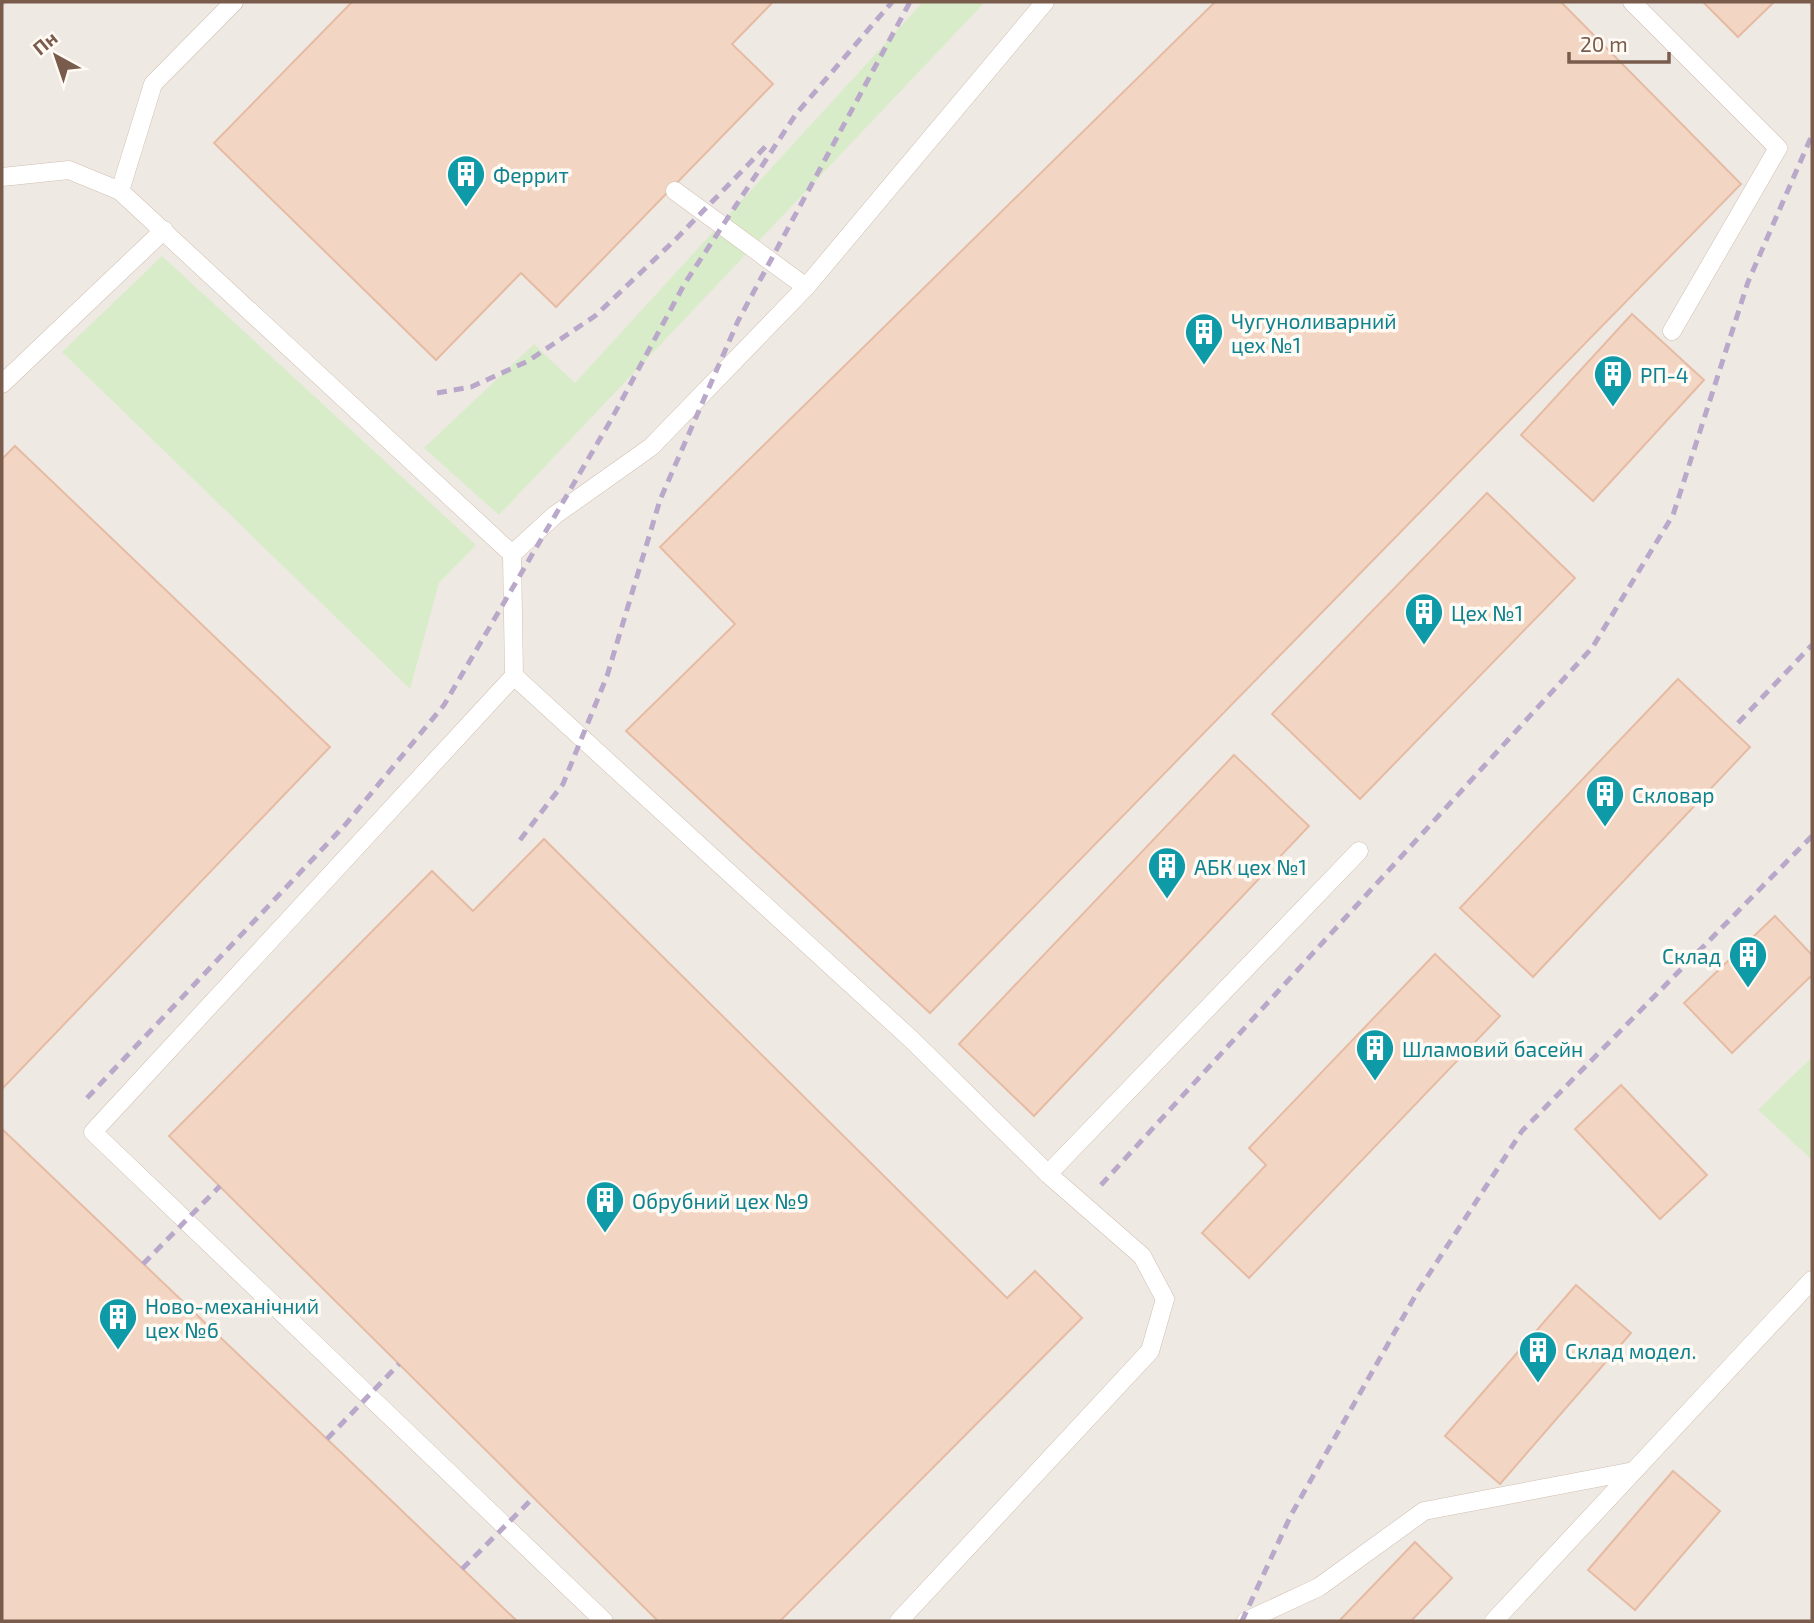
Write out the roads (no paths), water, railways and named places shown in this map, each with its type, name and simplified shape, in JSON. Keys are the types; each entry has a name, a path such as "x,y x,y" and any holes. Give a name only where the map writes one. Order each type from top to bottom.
{"lane":[{"path":"120,191 153,84 234,2"},
{"path":"512,554 555,515 651,447 806,287 1045,2"},
{"path":"1632,2 1778,148 1672,331"},
{"path":"2,177 69,170 120,191 512,554 514,676 93,1132 604,1621"},
{"path":"675,191 806,287"},
{"path":"2,384 164,230"},
{"path":"514,676 911,1039 1048,1174 1142,1256 1165,1299 1150,1351 899,1621"},
{"path":"1048,1174 1359,851"},
{"path":"1494,1621 1812,1280"},
{"path":"1247,1621 1319,1587 1424,1511 1634,1471"}],"railway":[{"path":"87,1098 345,825 444,705 611,420 685,283 796,114 892,2"},
{"path":"520,840 563,784 607,676 660,500 738,321 910,2"},
{"path":"1101,1185 1592,648 1673,515 1748,282 1812,135"},
{"path":"437,393 471,387 528,361 595,316 676,239 770,142"},
{"path":"1738,723 1812,645"},
{"path":"1242,1621 1291,1515 1418,1291 1522,1131 1812,836"},
{"path":"143,1264 220,1186"},
{"path":"327,1439 399,1364"},
{"path":"462,1569 533,1498"}],"place":[{"name":"Феррит","path":"466,208"},
{"name":"Чугуноливарний цех №1","path":"1204,366"},
{"name":"РП-4","path":"1613,408"},
{"name":"Цех №1","path":"1424,646"},
{"name":"Скловар","path":"1605,828"},
{"name":"АБК цех №1","path":"1167,900"},
{"name":"Склад","path":"1748,989"},
{"name":"Шламовий басейн","path":"1375,1082"},
{"name":"Обрубний цех №9","path":"605,1234"},
{"name":"Ново-механічний цех №6","path":"118,1351"},
{"name":"Склад модел.","path":"1538,1384"}]}
